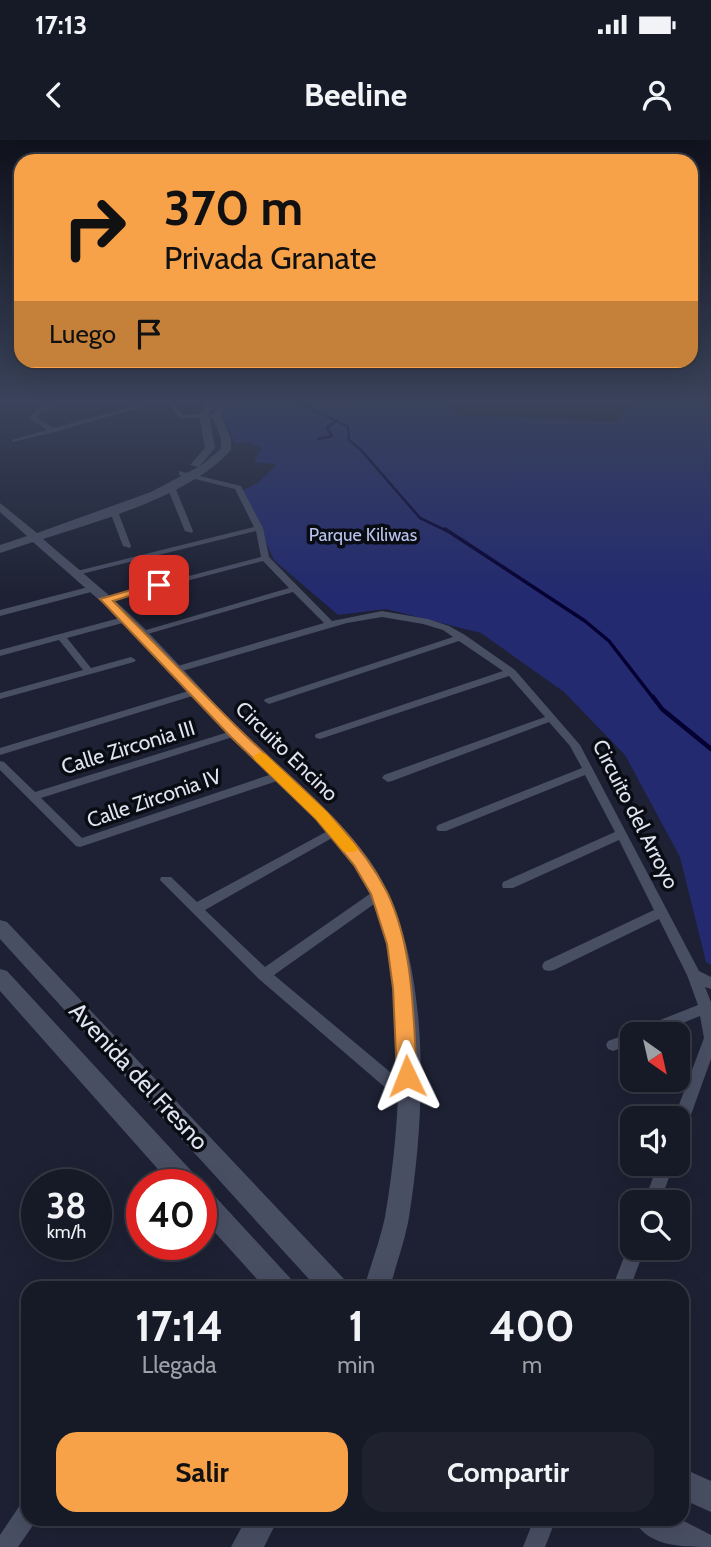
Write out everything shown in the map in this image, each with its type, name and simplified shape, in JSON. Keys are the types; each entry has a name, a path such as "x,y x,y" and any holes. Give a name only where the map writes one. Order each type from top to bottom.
{"street":[{"path":"0,539 29,534 113,509 170,487 198,465"},
{"path":"0,549 29,534 212,465"},
{"path":"188,474 237,488 259,528 265,558 331,625"},
{"path":"170,487 189,531"},
{"name":"Circuito Encino","path":"0,506 127,619 235,733 335,831 360,861 379,894 396,944 402,988 408,1097 397,1218 379,1281"},
{"path":"113,509 127,546"},
{"path":"76,574 259,528"},
{"path":"0,613 265,558"},
{"path":"141,633 294,589"},
{"name":"Circuito del Arroyo","path":"176,670 331,625 382,614 425,621 462,637 511,672 576,745 694,975 706,1007 711,1038 686,1106"},
{"path":"0,653 127,619"},
{"path":"61,636 89,672"},
{"path":"269,701 462,637"},
{"path":"0,696 131,660"},
{"path":"320,736 511,672"},
{"path":"0,752 195,692"},
{"path":"388,778 551,718"},
{"name":"Calle Zirconia III","path":"32,797 235,733"},
{"path":"0,764 32,797"},
{"path":"442,828 587,770"},
{"name":"Calle Zirconia IV","path":"32,797 80,843 279,776"},
{"path":"196,909 335,831"},
{"path":"508,885 622,834"},
{"path":"166,880 264,975 408,1097"},
{"path":"264,975 379,894"},
{"path":"550,966 661,912"},
{"name":"Avenida del Fresno","path":"0,927 329,1281"},
{"path":"694,975 711,983"},
{"name":"Avenida del Fresno","path":"0,977 174,1169"},
{"path":"669,1022 706,1007"},
{"path":"613,1045 620,1042"},
{"path":"217,1217 276,1281"},
{"path":"624,1281 632,1260"},
{"path":"689,1486 711,1497"},
{"path":"5,1547 21,1523"},
{"path":"247,1547 259,1526"},
{"path":"534,1547 542,1526"},
{"path":"662,1526 701,1547"}],"green space":[{"name":"Parque Kiliwas","path":"276,465 711,465 711,965 706,962 680,857 625,755 564,692 481,633 386,609 338,615 274,560 242,491 258,483"}],"waterway":[{"path":"374,465 420,518 447,531"},
{"path":"445,529 585,621 609,641 654,699"},
{"path":"653,697 662,709 711,749"}],"slow traffic":[{"path":"260,757 321,816 350,849"}],"route":[{"path":"159,585 106,599 235,733 321,816 360,861 379,894 396,944 406,1032 407,1076"}]}
